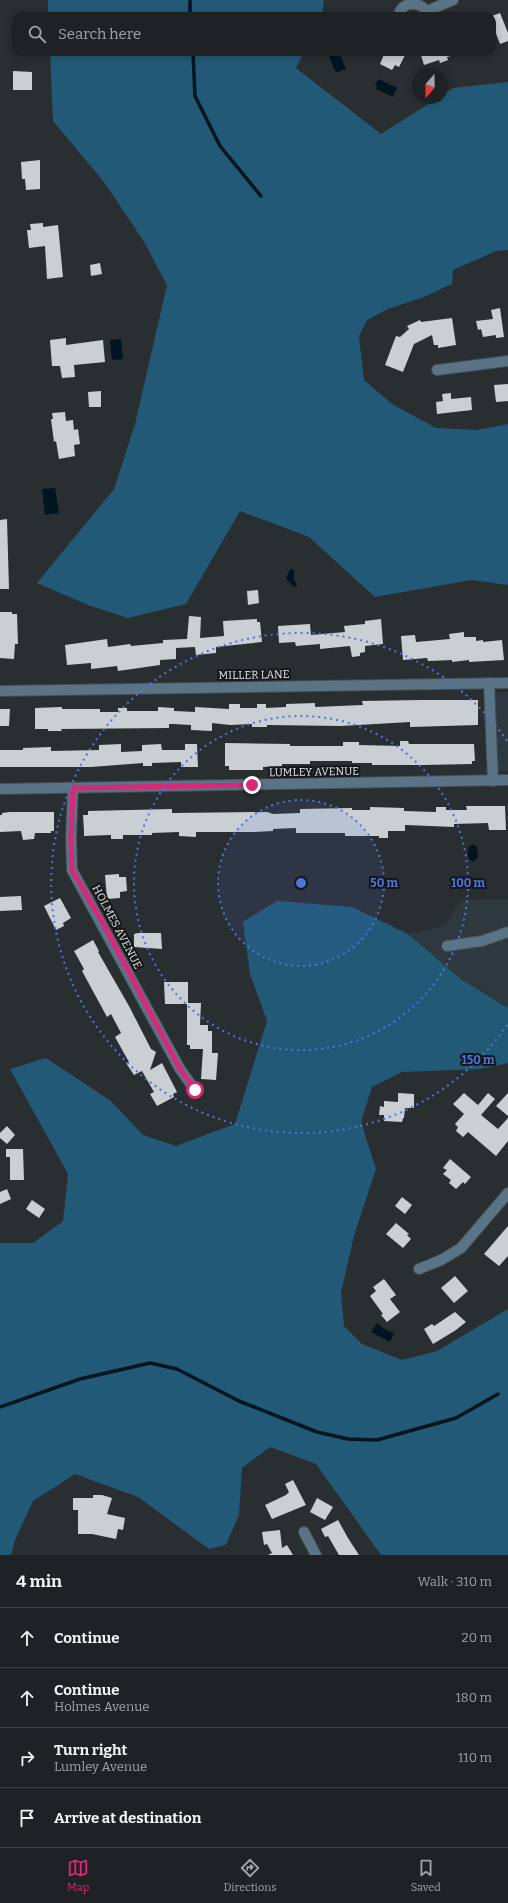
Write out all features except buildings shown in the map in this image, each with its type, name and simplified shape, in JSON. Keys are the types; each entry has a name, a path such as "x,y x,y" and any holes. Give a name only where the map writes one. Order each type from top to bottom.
{"street":[{"path":"430,12 453,0"},
{"path":"400,12 401,7 408,1 417,1 421,3 427,12"},
{"path":"437,370 508,361"},
{"path":"489,683 493,781"},
{"name":"MILLER LANE","path":"0,691 508,683"},
{"name":"LUMLEY AVENUE","path":"0,789 508,780"},
{"name":"HOLMES AVENUE","path":"73,788 71,838 72,870 104,925 180,1069 195,1090"},
{"path":"447,946 482,940 508,932"},
{"path":"418,1269 441,1260 461,1248 508,1193"},
{"path":"304,1532 316,1555"}],"shaded area":[{"path":"48,0 324,0 322,12 48,12"},
{"path":"50,56 302,56 296,68 381,134 428,104 448,104 448,91 453,88 508,82 508,250 496,251 453,270 452,284 424,297 388,309 367,320 359,336 364,380 392,404 436,428 477,430 508,424 508,585 472,580 375,597 309,537 240,511 186,604 128,618 88,605 37,583 114,489 135,424 167,285 143,240 104,182 53,121"},
{"path":"329,56 341,56 346,69 336,73"},
{"path":"379,79 397,88 393,97 376,89 377,86 375,84"},
{"path":"121,339 123,359 112,360 110,340"},
{"path":"55,488 59,513 45,515 42,489"},
{"path":"290,569 294,570 294,579 297,585 294,587 286,579"},
{"path":"495,692 508,692 508,771 498,771"},
{"path":"473,844 477,847 478,858 471,861 468,857 468,848"},
{"path":"508,899 508,1008 462,980 408,934 445,926 462,900"},
{"path":"277,901 352,907 408,934 462,980 508,1008 508,1063 481,1069 402,1072 372,1087 361,1122 376,1169 354,1236 341,1293 344,1326 362,1344 402,1360 437,1351 508,1309 508,1555 381,1555 316,1464 270,1447 242,1468 239,1515 226,1545 209,1549 138,1497 75,1474 33,1501 15,1540 11,1555 0,1555 0,1243 33,1243 63,1221 68,1174 10,1069 46,1058 111,1101 143,1135 176,1146 235,1124 267,1021 250,974 243,922"},
{"path":"377,1323 386,1330 394,1333 390,1342 371,1332"}],"waterway":[{"path":"190,0 190,12"},
{"path":"193,56 195,96 220,146 261,196"},
{"path":"0,1407 80,1379 150,1363 177,1369 239,1401 317,1432 348,1439 377,1440 456,1418 498,1394"}],"route":[{"path":"195,1090 180,1069 119,956 104,925 72,870 71,838 73,788 252,785"}]}
